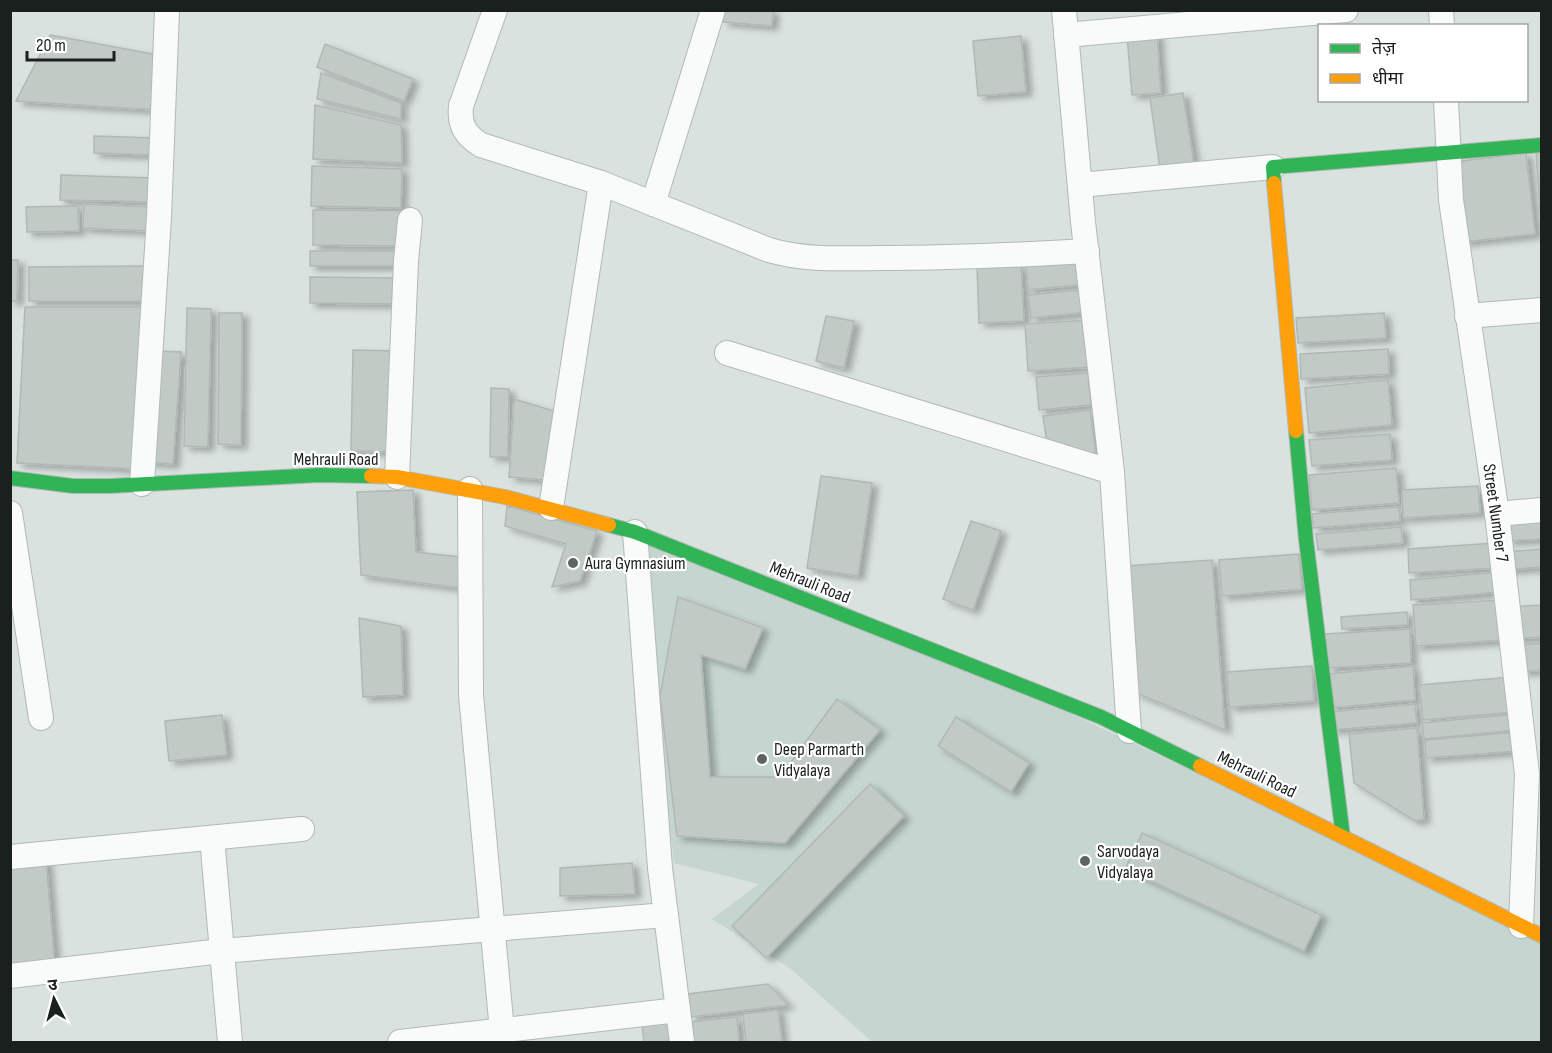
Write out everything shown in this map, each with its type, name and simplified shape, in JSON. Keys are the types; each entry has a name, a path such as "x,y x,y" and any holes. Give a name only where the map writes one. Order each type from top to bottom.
{"street":[{"path":"142,484 159,217 162,90 167,10"},
{"path":"495,10 461,106 460,119 464,130 471,139 482,145 601,183 787,256 823,259 943,258 1087,251"},
{"path":"653,204 713,10"},
{"path":"1064,10 1080,185 1112,472 1129,731"},
{"path":"1066,35 1346,10"},
{"name":"Street Number 7","path":"1446,102 1451,200 1534,774 1531,931"},
{"path":"1080,185 1542,145"},
{"path":"1273,167 1306,540 1344,837"},
{"path":"551,508 601,183"},
{"path":"397,477 406,261 410,220"},
{"path":"1467,316 1542,310"},
{"path":"727,353 1112,472"},
{"name":"Mehrauli Road","path":"10,478 73,486 319,475 397,477 470,489 551,508 635,532 1101,717 1531,931"},
{"path":"470,489 471,695 502,1031"},
{"path":"1497,514 1542,510"},
{"path":"10,513 41,718"},
{"path":"635,532 660,868 682,1042"},
{"path":"10,857 302,829"},
{"path":"212,838 230,1042"},
{"path":"10,976 221,951 666,915"},
{"path":"400,1042 678,1010"}],"shaded area":[{"name":"Sarvodaya Vidyalaya","path":"635,532 949,656 1541,936 1541,1042 872,1042 791,969 712,919 759,884 674,863"}],"building":[{"path":"724,10 773,10 772,26 723,22"},
{"path":"1157,33 1161,93 1132,95 1127,35"},
{"path":"50,35 159,55 155,110 16,101"},
{"path":"1021,36 1026,92 978,96 973,41"},
{"path":"325,44 413,79 404,101 317,67"},
{"path":"321,73 401,103 401,119 317,99"},
{"path":"1183,93 1195,171 1161,176 1150,98"},
{"path":"315,105 401,125 402,163 313,159"},
{"path":"94,136 154,138 153,155 94,153"},
{"path":"1542,151 1542,223 1541,223 1536,152"},
{"path":"1526,153 1535,234 1464,242 1454,162"},
{"path":"312,166 402,169 401,208 311,206"},
{"path":"61,175 153,178 152,202 60,200"},
{"path":"84,204 152,207 151,231 83,228"},
{"path":"78,206 79,231 27,232 26,207"},
{"path":"313,210 401,211 400,246 313,245"},
{"path":"310,251 400,251 400,266 310,266"},
{"path":"1084,258 1086,284 1028,290 1026,265"},
{"path":"10,260 18,260 17,301 10,301"},
{"path":"1021,264 1024,321 979,323 977,266"},
{"path":"148,266 148,301 29,301 29,267"},
{"path":"310,277 401,278 401,304 310,303"},
{"path":"1088,289 1090,312 1031,318 1028,295"},
{"path":"25,307 147,307 138,469 17,463"},
{"path":"187,308 211,309 208,447 184,446"},
{"path":"219,313 242,313 241,445 218,444"},
{"path":"1384,313 1386,338 1298,343 1296,318"},
{"path":"826,316 854,321 844,368 816,361"},
{"path":"1089,320 1091,367 1028,371 1025,324"},
{"path":"1388,349 1389,374 1301,379 1300,354"},
{"path":"353,350 395,351 393,452 351,451"},
{"path":"155,351 181,352 173,464 147,462"},
{"path":"1088,373 1091,405 1039,410 1036,377"},
{"path":"1388,380 1392,425 1309,433 1305,388"},
{"path":"491,388 509,389 508,457 490,457"},
{"path":"514,399 554,411 546,480 509,477"},
{"path":"1090,410 1097,463 1047,443 1043,416"},
{"path":"1390,434 1392,460 1312,466 1309,440"},
{"path":"1396,468 1399,503 1312,510 1309,475"},
{"path":"821,476 872,483 858,576 807,568"},
{"path":"1478,486 1480,513 1403,518 1402,490"},
{"path":"413,490 416,552 460,557 460,588 361,575 357,492"},
{"name":"Aura Gymnasium","path":"507,506 597,531 580,581 552,587 566,544 505,526"},
{"path":"1399,507 1400,521 1313,528 1312,514"},
{"path":"1542,516 1542,539 1507,541 1505,519"},
{"path":"971,521 1001,531 973,610 943,599"},
{"path":"1401,527 1403,543 1318,550 1316,534"},
{"path":"1495,543 1496,568 1409,573 1408,549"},
{"path":"1542,549 1542,567 1506,570 1504,552"},
{"path":"1299,554 1302,589 1222,596 1219,560"},
{"path":"1212,560 1225,730 1134,692 1126,566"},
{"path":"1498,572 1500,592 1411,600 1410,580"},
{"path":"678,597 763,628 745,669 701,655 710,777 780,777 837,699 880,730 785,843 677,836 660,696"},
{"path":"1503,600 1505,640 1416,646 1413,605"},
{"path":"1542,605 1542,637 1515,639 1512,607"},
{"path":"1407,612 1408,625 1342,629 1341,617"},
{"path":"359,618 401,626 403,695 363,697"},
{"path":"1410,629 1411,663 1327,668 1325,634"},
{"path":"1542,643 1542,670 1522,672 1520,645"},
{"path":"1312,666 1314,701 1229,707 1227,672"},
{"path":"1413,666 1415,700 1330,708 1327,674"},
{"path":"1512,677 1515,712 1423,720 1419,685"},
{"path":"1415,704 1417,723 1331,730 1329,712"},
{"path":"1516,714 1518,730 1424,739 1422,723"},
{"path":"222,715 227,755 169,761 165,721"},
{"path":"956,717 1029,763 1011,792 938,746"},
{"path":"1417,728 1424,819 1415,821 1354,783 1349,734"},
{"path":"1517,732 1518,751 1426,758 1425,740"},
{"path":"870,784 904,816 766,958 732,926"},
{"path":"1142,833 1321,915 1304,951 1125,869"},
{"path":"46,859 55,968 10,971 10,861"},
{"path":"632,863 635,894 560,896 560,868"},
{"path":"768,984 788,1005 691,1017 688,994"},
{"path":"778,1010 782,1042 746,1042 743,1014"},
{"path":"737,1017 739,1042 691,1042 689,1022"},
{"path":"673,1020 676,1042 644,1042 642,1024"}],"traffic: fast":[{"path":"1274,183 1273,167 1542,145"},
{"path":"1296,431 1306,540 1343,837"},
{"path":"10,478 73,486 110,486 319,475 371,476"},
{"path":"609,525 635,532 1101,717 1200,766"}],"traffic: slow":[{"path":"1274,183 1296,431"},
{"path":"371,476 397,477 505,497 609,525"},
{"path":"1200,766 1542,936"}],"place":[{"name":"Aura Gymnasium","path":"573,563"},
{"name":"Deep Parmarth Vidyalaya","path":"762,759"},
{"name":"Sarvodaya Vidyalaya","path":"1085,861"}]}
